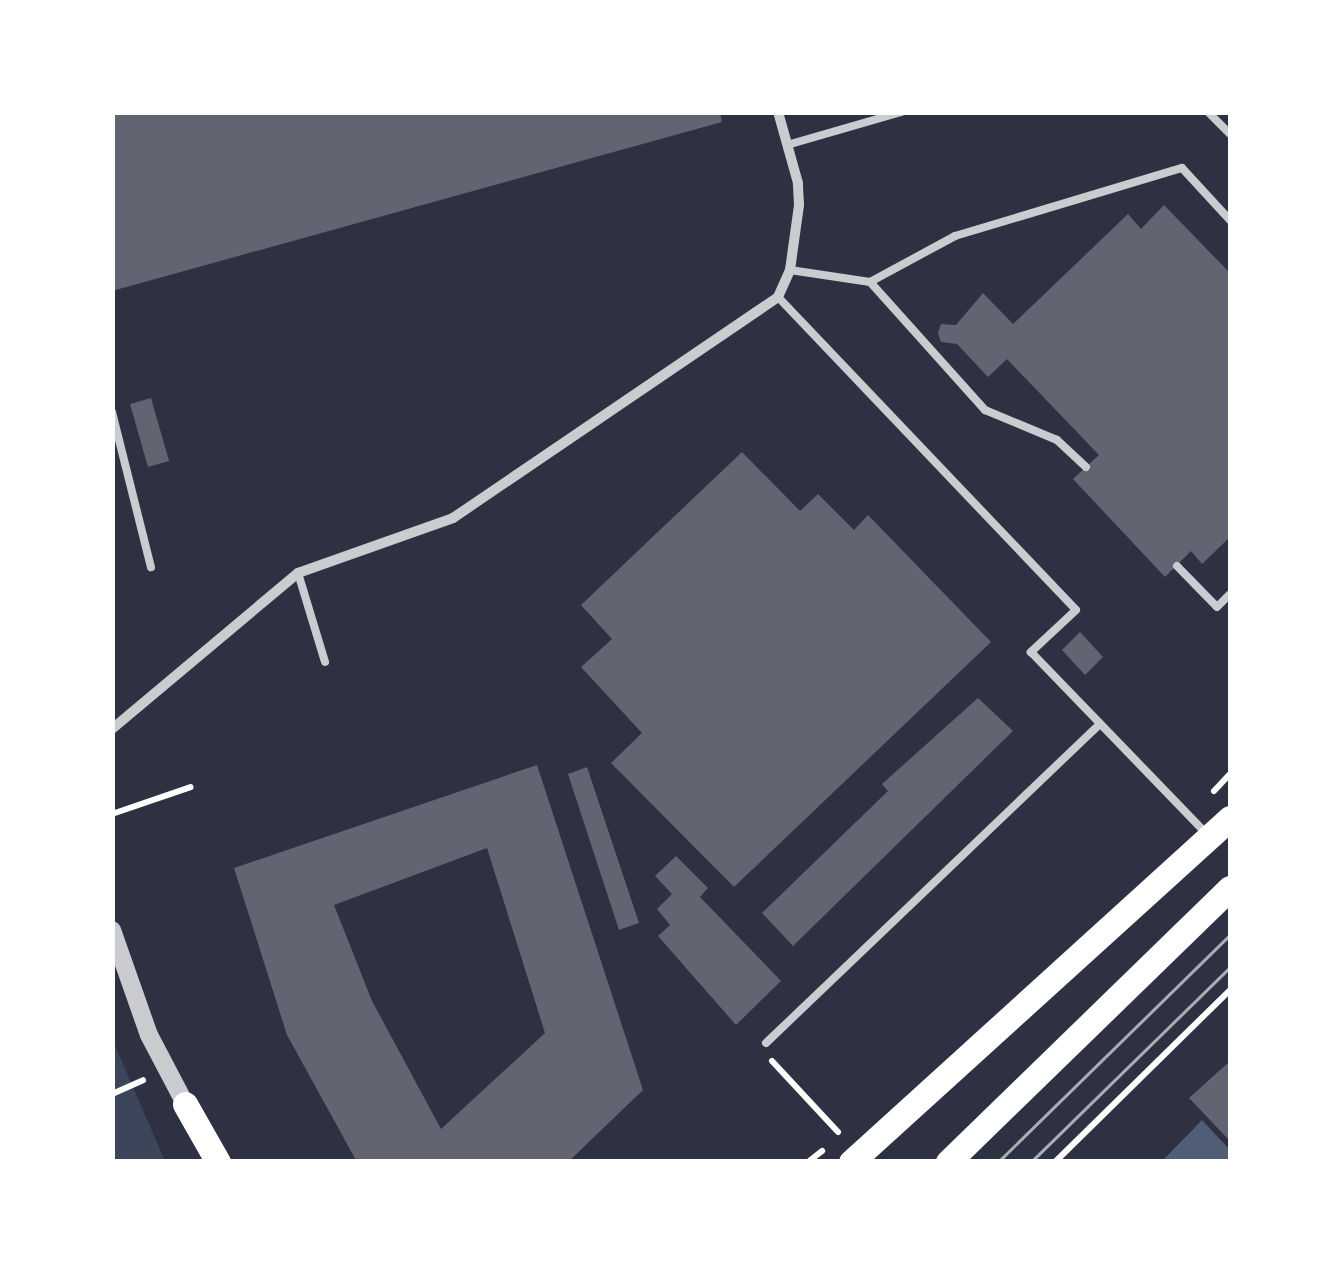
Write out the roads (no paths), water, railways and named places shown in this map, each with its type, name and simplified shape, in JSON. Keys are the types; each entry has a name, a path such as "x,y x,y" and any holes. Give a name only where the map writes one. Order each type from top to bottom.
{"main road":[{"path":"847,1149 1230,818"},
{"path":"948,1162 1230,888"},
{"path":"186,1104 215,1162"}],"street":[{"path":"112,730 298,573 453,518 778,298 790,270 798,205 778,112"},
{"path":"112,930 149,1035 186,1104 229,1162"}],"lane":[{"path":"787,144 901,112"},
{"path":"1215,114 1230,134"},
{"path":"790,270 870,282 954,236 1182,168 1230,220"},
{"path":"870,282 985,410 1058,440 1086,467"},
{"path":"778,298 1076,610 1032,652 1210,838"},
{"path":"112,412 151,566"},
{"path":"1177,566 1218,606 1230,594"},
{"path":"298,573 326,662"},
{"path":"766,1043 1100,724"}],"tram line":[{"path":"998,1162 1230,935"},
{"path":"1031,1162 1230,967"}]}
